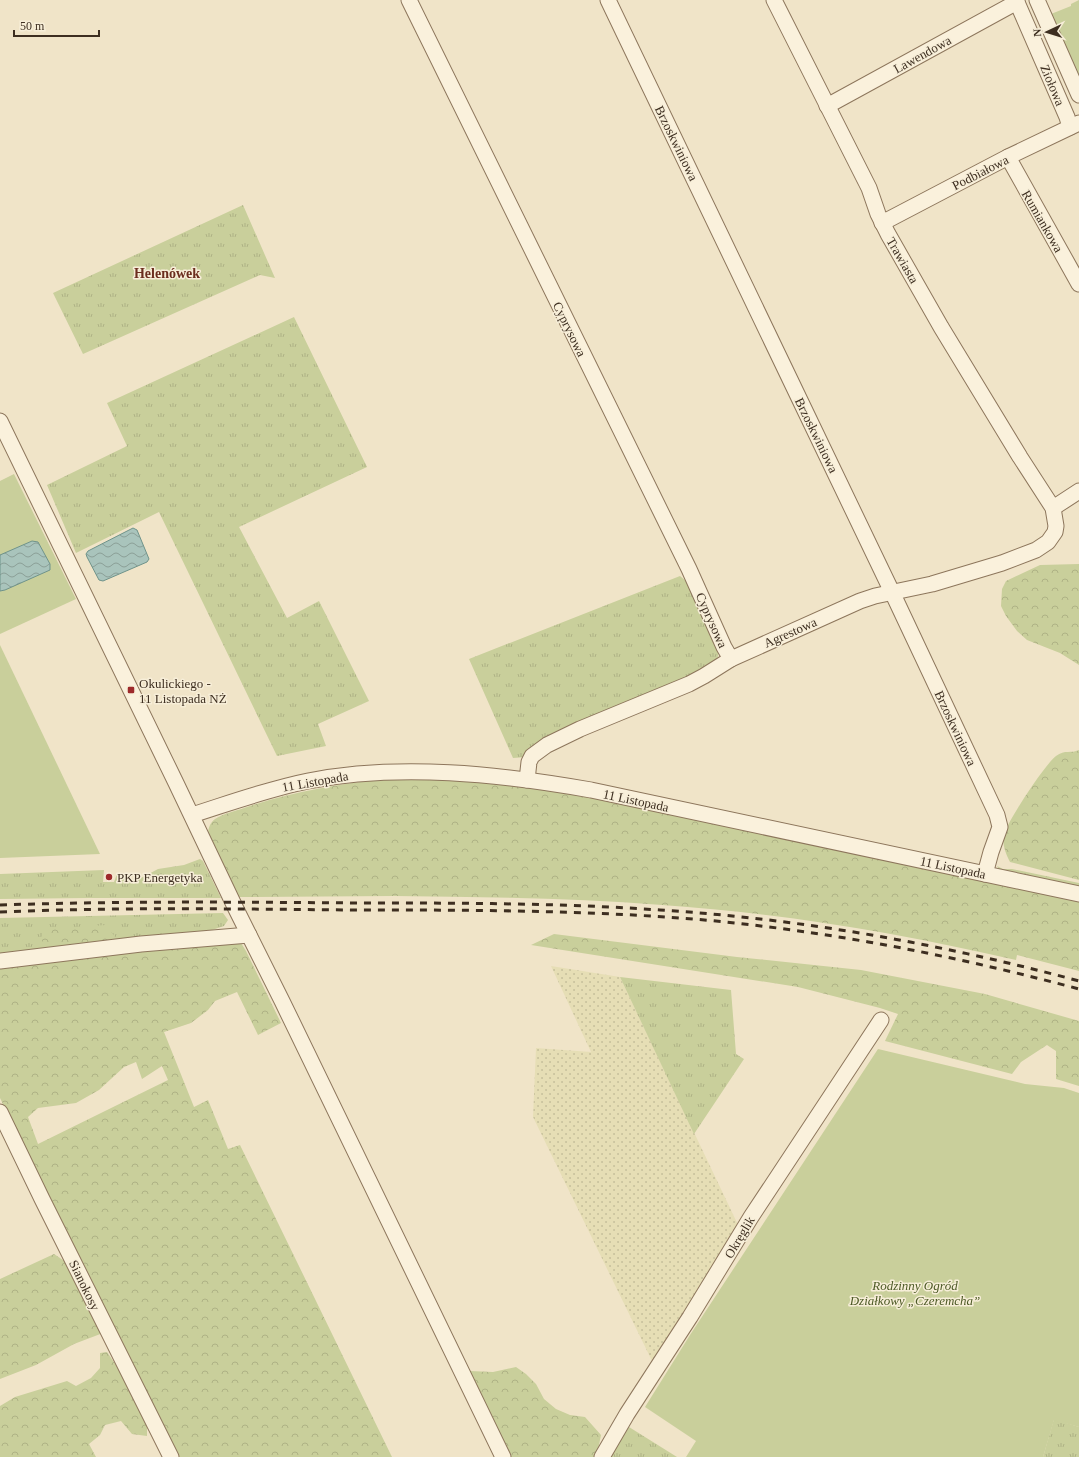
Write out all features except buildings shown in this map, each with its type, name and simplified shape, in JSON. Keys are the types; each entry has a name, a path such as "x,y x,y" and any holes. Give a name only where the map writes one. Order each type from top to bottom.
{"street":[{"name":"Cyprysowa","path":"409,0 689,568 724,647 731,659"},
{"name":"Brzoskwiniowa","path":"608,0 892,592 997,816 1000,827 985,874"},
{"name":"Trawiasta","path":"774,0 869,188 882,222 941,327 1020,457 1053,508"},
{"name":"Ziołowa","path":"1037,0 1079,95"},
{"name":"Lawendowa","path":"827,106 1017,1"},
{"name":"Ziołowa","path":"1017,1 1067,117 1075,125"},
{"name":"Podbiałowa","path":"882,222 1008,157 1075,125"},
{"name":"Rumiankowa","path":"1008,157 1079,284"},
{"path":"0,421 503,1457"},
{"path":"1053,508 1079,491"},
{"name":"Agrestowa","path":"527,780 529,762 532,756 547,745 580,729 688,684 731,659 860,601 875,596 932,584 1002,563 1036,550 1048,542 1055,532 1056,526 1053,508"},
{"name":"11 Listopada","path":"192,815 272,789 309,781 353,775 441,773 527,780 616,795 1079,894"},
{"path":"0,961 141,944 249,935"},
{"name":"Okręglik","path":"602,1457 627,1414 690,1317 751,1217 881,1020"},
{"name":"Sianokosy","path":"0,1112 171,1457"}],"shaded area":[{"path":"551,966 620,977 740,1229 653,1363 533,1117 536,1048 591,1052"}],"green space":[{"path":"1079,0 1079,78 1051,14 1071,6 1071,4"},
{"path":"243,205 275,278 260,275 83,354 53,293"},
{"path":"294,317 367,467 239,527 287,618 319,601 369,701 318,724 326,746 277,756 159,512 76,553 47,485 127,446 107,403"},
{"path":"14,474 76,599 0,634 0,481"},
{"path":"1079,564 1079,665 1060,653 1027,640 1017,631 1001,606 1002,589 1006,581 1040,565"},
{"path":"680,576 686,581 720,649 716,663 536,744 527,757 513,758 469,659"},
{"path":"0,645 100,854 0,858"},
{"path":"1079,750 1079,880 1010,862 1004,846 1004,835 1006,828 1036,781 1051,761 1059,754"},
{"path":"386,779 430,779 497,783 587,796 1079,900 1079,971 1017,955 1016,960 928,941 840,925 751,913 707,909 629,903 528,898 394,896 236,897 208,835 208,830 215,819 279,797 332,786"},
{"path":"200,859 203,861 221,898 0,899 0,874 104,870 103,882 114,882 117,874 130,881 143,877 158,869 184,865"},
{"path":"997,866 1003,869 1012,869 1079,883 1079,888 1000,871"},
{"path":"223,913 228,920 224,926 206,932 50,961 0,964 0,918"},
{"path":"106,925 118,941 241,943 281,1023 258,1035 237,992 215,1001 208,1010 191,1023 164,1032 194,1107 208,1100 228,1149 240,1145 392,1457 174,1457 0,1098 0,964 50,960 41,938 45,929","holes":["136,1062 142,1079 162,1066 168,1080 38,1144 28,1117 38,1108 76,1103 99,1090 124,1067"]},
{"path":"554,934 737,957 861,970 985,994 1079,1021 1079,1086 1056,1079 1056,1051 1047,1045 1021,1062 1012,1074 885,1041 898,1014 880,1008 798,987 531,945"},
{"path":"620,977 731,990 736,1054 744,1059 694,1134"},
{"name":"Rodzinny Ogród Działkowy „Czeremcha”","path":"878,1049 1025,1084 1064,1088 1079,1093 1079,1427 1054,1420 1043,1457 686,1457 696,1441 645,1407 690,1335"},
{"path":"54,1254 66,1262 103,1333 74,1344 36,1365 0,1379 0,1279"},
{"path":"107,1352 118,1368 147,1423 147,1436 132,1434 121,1421 105,1425 100,1435 89,1444 96,1457 0,1457 0,1406 15,1397 67,1381 76,1386 91,1378 100,1368 100,1353"},
{"path":"516,1367 536,1384 544,1399 556,1409 570,1415 585,1417 601,1435 598,1450 594,1457 509,1457 468,1372 493,1372"},
{"path":"1054,1419 1079,1427 1079,1457 1043,1457"},
{"path":"629,1427 677,1457 610,1457"}],"water":[{"path":"133,528 137,530 149,559 147,562 103,581 99,580 86,554 88,551"},
{"path":"32,541 38,542 50,564 50,570 0,591 0,555"}],"railway":[{"path":"0,905 180,902 472,903 585,906 660,910 766,920 871,935 976,956 1079,981"},
{"path":"0,912 89,909 481,910 651,916 742,924 888,945 984,965 1079,989"}],"place":[{"name":"Okulickiego - 11 Listopada NŻ","path":"131,690"},
{"name":"PKP Energetyka","path":"109,877"}],"district":[{"name":"Helenówek","path":"167,273"}]}
